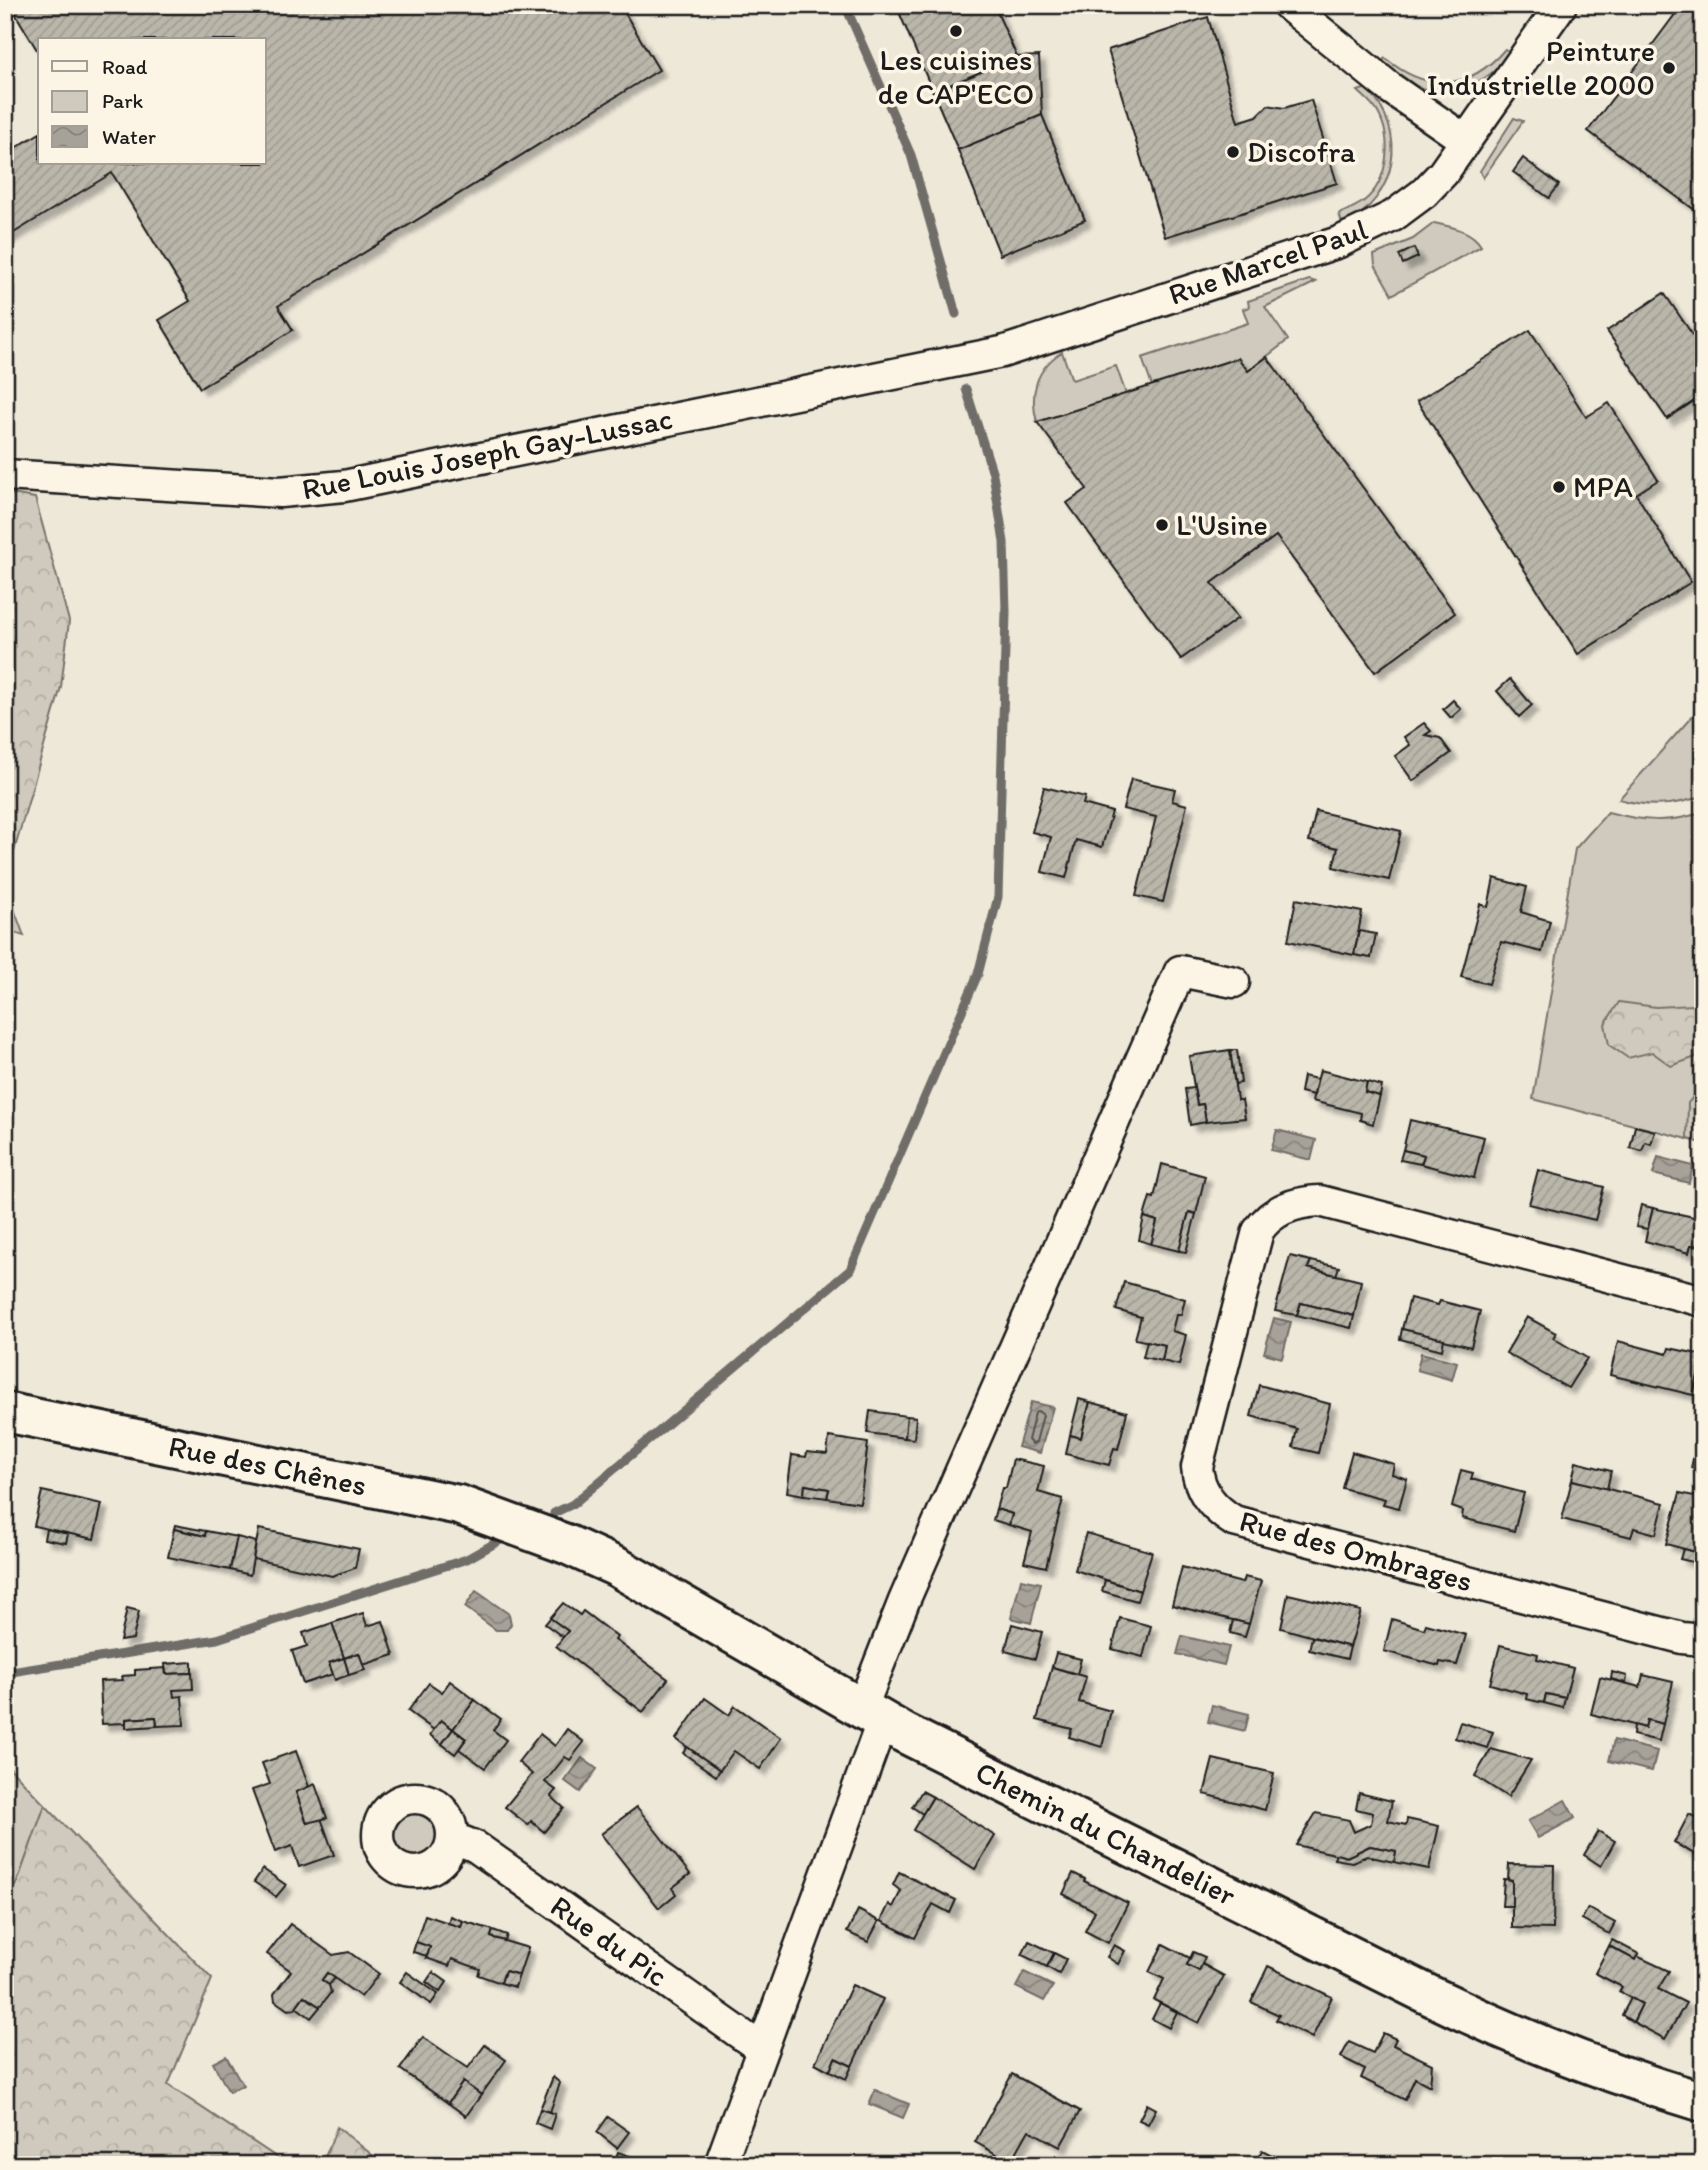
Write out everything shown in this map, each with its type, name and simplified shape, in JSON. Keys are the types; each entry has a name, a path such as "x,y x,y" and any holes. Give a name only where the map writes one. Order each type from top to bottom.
{"street":[{"path":"1288,5 1390,88 1465,140"},
{"name":"Rue Marcel Paul","path":"963,361 1002,352 1339,242 1393,216 1424,193 1443,173 1561,5"},
{"name":"Rue Louis Joseph Gay-Lussac","path":"5,475 280,492 311,491 963,361"},
{"path":"720,2165 762,2049 872,1716 909,1588 1180,971 1234,982"},
{"name":"Rue des Ombrages","path":"1703,1301 1320,1201 1286,1207 1262,1224 1255,1240 1197,1467 1206,1497 1234,1521 1682,1638 1703,1640"},
{"name":"Rue des Chênes","path":"5,1412 458,1505 527,1530"},
{"name":"Chemin du Chandelier","path":"527,1530 617,1567 872,1716 1480,2020 1574,2058 1703,2102"},
{"name":"Rue du Pic","path":"452,1842 464,1842 476,1847 762,2049"}],"green space":[{"path":"1505,49 1512,53 1490,74 1465,88 1451,91 1422,89 1400,79 1380,65 1385,58 1416,77 1432,82 1447,82 1462,80 1477,73"},
{"path":"1367,88 1389,125 1391,163 1386,181 1376,198 1362,213 1343,226 1339,214 1361,203 1372,192 1379,182 1386,159 1387,146 1382,122 1375,108 1358,91"},
{"path":"1514,118 1523,121 1483,178 1480,171"},
{"path":"1434,223 1467,233 1481,246 1392,295 1375,265 1374,255 1413,239"},
{"path":"1309,280 1316,282 1265,307 1288,340 1248,371 1238,358 1152,386 1142,358 1248,323 1243,309 1249,307 1248,301"},
{"path":"1062,352 1072,380 1116,366 1126,394 1037,422 1034,402 1037,382 1046,366"},
{"path":"5,493 35,498 69,621 61,687 5,883"},
{"path":"1703,704 1703,796 1661,805 1619,799"},
{"path":"1608,812 1667,820 1703,812 1703,1143 1533,1099 1575,849"},
{"path":"5,885 24,936 5,930"},
{"path":"1619,1002 1656,1007 1693,1005 1699,1029 1696,1057 1671,1066 1652,1052 1628,1058 1609,1045 1605,1024"},
{"path":"1701,1087 1703,1143 1687,1139 1688,1103"},
{"path":"5,1763 45,1805 5,1916"},
{"path":"45,1805 212,1979 168,2085 288,2165 5,2165 5,1916"},
{"path":"415,1809 434,1816 441,1835 434,1854 415,1861 396,1854 389,1835 396,1816"},
{"path":"337,2127 385,2165 322,2165"}],"water":[{"path":"1277,1130 1316,1140 1311,1160 1271,1150"},
{"path":"1658,1157 1693,1166 1689,1183 1653,1174"},
{"path":"1274,1318 1291,1322 1282,1358 1264,1353"},
{"path":"1421,1353 1457,1362 1452,1380 1417,1370"},
{"path":"1031,1402 1053,1407 1040,1453 1018,1447"},
{"path":"1021,1579 1041,1583 1031,1623 1011,1618"},
{"path":"476,1591 509,1614 511,1624 507,1630 496,1630 465,1607"},
{"path":"1182,1636 1229,1647 1224,1665 1177,1654"},
{"path":"1212,1705 1249,1714 1245,1731 1208,1722"},
{"path":"1614,1740 1657,1751 1652,1771 1609,1761"},
{"path":"582,1758 597,1769 580,1792 565,1781"},
{"path":"1565,1800 1575,1818 1538,1838 1528,1821"},
{"path":"1024,1972 1053,1986 1044,2001 1016,1987"},
{"path":"226,2056 243,2085 229,2092 213,2063"},
{"path":"875,2090 909,2104 903,2118 869,2104"}],"building":[{"path":"10,5 620,5 659,70 278,306 293,330 200,388 159,320 190,301 112,173 7,237 5,154 38,134 38,164 266,164 266,38 38,38 38,52"},
{"name":"Les cuisines de CAP'ECO","path":"896,5 994,5 1017,57 933,92"},
{"name":"Peinture Industrielle 2000","path":"1682,5 1703,5 1703,208 1699,213 1588,131"},
{"name":"Discofra","path":"1208,17 1238,122 1257,116 1268,105 1284,108 1311,100 1337,183 1165,237 1108,50"},
{"path":"1039,56 1042,115 958,150 933,92 1017,57"},
{"path":"1042,115 1085,220 1000,255 958,150"},
{"path":"1523,158 1559,185 1549,198 1513,172"},
{"path":"1414,248 1418,257 1403,264 1399,255"},
{"path":"1664,293 1703,350 1703,395 1667,419 1607,331"},
{"name":"MPA","path":"1530,330 1586,417 1609,403 1658,480 1636,494 1691,582 1578,654 1417,401"},
{"path":"1267,357 1455,613 1375,672 1276,536 1212,583 1238,618 1181,659 1067,503 1087,489 1037,422 1238,358 1248,371"},
{"path":"1510,679 1532,705 1519,717 1497,691"},
{"path":"1453,700 1461,709 1451,718 1443,709"},
{"path":"1424,723 1431,731 1425,735 1440,738 1451,753 1413,781 1395,756 1410,745 1404,737"},
{"path":"1131,779 1175,789 1172,801 1187,805 1163,902 1136,896 1156,817 1123,809"},
{"path":"1044,787 1085,797 1083,804 1112,812 1102,847 1076,840 1066,878 1042,872 1051,837 1032,832"},
{"path":"1316,811 1401,831 1389,880 1333,867 1338,848 1309,841"},
{"path":"1494,878 1527,887 1521,912 1550,921 1542,952 1501,942 1489,984 1461,977 1480,904 1488,907"},
{"path":"1296,899 1362,912 1354,955 1288,941"},
{"path":"1359,931 1376,934 1371,958 1354,955"},
{"path":"1230,1050 1237,1100 1242,1100 1245,1118 1206,1122 1203,1104 1197,1105 1189,1056"},
{"path":"1230,1050 1237,1050 1241,1083 1235,1084"},
{"path":"1320,1070 1367,1082 1365,1092 1380,1096 1373,1124 1360,1120 1361,1113 1312,1101"},
{"path":"1303,1076 1317,1079 1314,1095 1300,1092"},
{"path":"1367,1082 1382,1086 1380,1096 1365,1092"},
{"path":"1194,1088 1197,1105 1203,1104 1206,1122 1190,1125 1185,1089"},
{"path":"1410,1120 1484,1137 1474,1178 1421,1164 1424,1155 1403,1150"},
{"path":"1635,1126 1655,1131 1651,1144 1645,1142 1642,1151 1630,1148"},
{"path":"1403,1150 1424,1155 1421,1164 1400,1160"},
{"path":"1162,1164 1205,1176 1196,1214 1189,1212 1179,1251 1151,1244 1157,1221 1144,1217 1150,1197 1154,1198"},
{"path":"1538,1170 1604,1187 1595,1220 1529,1204"},
{"path":"1641,1205 1653,1208 1648,1229 1636,1227"},
{"path":"1653,1208 1698,1218 1700,1211 1703,1212 1703,1247 1691,1245 1689,1253 1645,1241"},
{"path":"1189,1212 1196,1214 1186,1252 1179,1251"},
{"path":"1144,1217 1157,1221 1151,1244 1139,1240"},
{"path":"1290,1256 1311,1261 1308,1268 1361,1281 1354,1316 1301,1303 1297,1315 1275,1311"},
{"path":"1311,1261 1339,1267 1336,1275 1308,1268"},
{"path":"1124,1282 1185,1299 1181,1315 1176,1315 1172,1331 1186,1335 1179,1365 1162,1361 1165,1345 1135,1339 1141,1317 1116,1310"},
{"path":"1410,1298 1438,1305 1440,1301 1480,1311 1471,1347 1402,1329"},
{"path":"1301,1303 1354,1316 1351,1328 1297,1315"},
{"path":"1527,1317 1556,1333 1553,1338 1587,1358 1568,1388 1506,1353"},
{"path":"1402,1329 1444,1339 1442,1350 1400,1339"},
{"path":"1147,1341 1165,1345 1162,1361 1143,1357"},
{"path":"1618,1341 1667,1354 1669,1348 1703,1355 1693,1395 1610,1375"},
{"path":"1259,1385 1330,1404 1318,1453 1293,1447 1297,1429 1251,1416"},
{"path":"1079,1399 1090,1402 1081,1438 1070,1435"},
{"path":"1090,1402 1127,1412 1118,1449 1114,1448 1109,1465 1066,1454 1070,1435 1081,1438"},
{"path":"870,1411 907,1416 905,1438 867,1433"},
{"path":"907,1416 916,1417 914,1439 905,1438"},
{"path":"829,1437 868,1443 860,1503 827,1498 829,1489 805,1485 804,1495 787,1492 792,1455 806,1457 807,1452 827,1454"},
{"path":"1696,1446 1703,1448 1703,1471 1691,1468"},
{"path":"1352,1452 1394,1464 1392,1474 1407,1479 1399,1508 1383,1504 1385,1499 1342,1488"},
{"path":"1013,1459 1044,1466 1038,1492 1063,1499 1046,1567 1024,1562 1032,1532 1009,1525 1012,1514 996,1509 1002,1488 1006,1488"},
{"path":"1576,1462 1611,1471 1607,1489 1572,1480"},
{"path":"1461,1470 1473,1473 1471,1479 1524,1493 1514,1531 1462,1518 1463,1511 1452,1507"},
{"path":"1572,1480 1664,1503 1656,1534 1634,1528 1631,1537 1562,1519"},
{"path":"805,1485 829,1489 827,1498 804,1495"},
{"path":"42,1491 102,1504 94,1539 34,1526"},
{"path":"1680,1493 1703,1498 1703,1554 1666,1544"},
{"path":"996,1509 1012,1514 1009,1525 993,1520"},
{"path":"175,1525 206,1531 205,1536 174,1529"},
{"path":"46,1529 68,1534 66,1543 44,1539"},
{"path":"174,1529 205,1536 206,1531 237,1537 230,1570 168,1557"},
{"path":"259,1529 359,1549 355,1568 332,1576 253,1559"},
{"path":"1086,1533 1152,1552 1140,1591 1075,1570"},
{"path":"237,1537 256,1542 250,1575 230,1570"},
{"path":"1683,1549 1703,1554 1701,1564 1680,1559"},
{"path":"1182,1567 1242,1583 1244,1577 1261,1581 1249,1624 1172,1605"},
{"path":"1105,1580 1140,1591 1137,1601 1102,1591"},
{"path":"1288,1594 1361,1611 1350,1647 1281,1628"},
{"path":"563,1603 580,1615 583,1611 617,1637 615,1640 668,1679 643,1712 556,1646 568,1631 550,1618"},
{"path":"127,1608 139,1611 133,1639 120,1641"},
{"path":"363,1613 367,1626 383,1621 394,1655 363,1665 359,1653 344,1658 332,1623"},
{"path":"550,1618 568,1631 563,1637 545,1624"},
{"path":"1120,1618 1151,1626 1143,1657 1112,1649"},
{"path":"1392,1619 1424,1629 1426,1624 1466,1635 1457,1665 1440,1662 1439,1666 1384,1651"},
{"path":"1233,1620 1249,1624 1245,1637 1230,1633"},
{"path":"332,1623 344,1658 329,1663 333,1674 303,1684 292,1651 307,1646 303,1633"},
{"path":"1012,1624 1042,1632 1035,1659 1005,1651"},
{"path":"1312,1637 1350,1647 1347,1659 1309,1650"},
{"path":"1500,1645 1538,1654 1537,1659 1573,1668 1565,1698 1546,1694 1544,1703 1526,1699 1527,1694 1490,1684"},
{"path":"359,1653 365,1670 349,1675 344,1658"},
{"path":"1056,1653 1081,1659 1077,1674 1052,1667"},
{"path":"344,1658 349,1675 335,1680 329,1663"},
{"path":"192,1662 192,1673 166,1674 165,1664"},
{"path":"1052,1667 1086,1677 1079,1702 1111,1711 1102,1747 1069,1737 1072,1729 1037,1720"},
{"path":"165,1668 166,1674 192,1673 193,1689 173,1690 174,1697 182,1696 184,1725 157,1726 156,1717 102,1724 100,1681 123,1680 122,1676 135,1675 135,1670"},
{"path":"1612,1672 1627,1676 1626,1683 1611,1679"},
{"path":"1643,1675 1673,1682 1663,1724 1647,1720 1645,1728 1591,1714 1600,1677 1640,1687"},
{"path":"450,1681 475,1700 453,1729 441,1720 434,1730 408,1711 429,1683 442,1692"},
{"path":"1546,1694 1565,1698 1563,1708 1544,1703"},
{"path":"705,1698 729,1715 735,1706 781,1738 760,1769 734,1751 720,1770 676,1739"},
{"path":"475,1700 501,1719 493,1730 506,1740 485,1768 459,1749 466,1739 453,1729"},
{"path":"156,1717 157,1726 126,1728 126,1719"},
{"path":"441,1720 453,1729 442,1744 430,1735"},
{"path":"1647,1720 1663,1724 1659,1741 1633,1735 1634,1725 1645,1728"},
{"path":"1460,1722 1493,1732 1487,1748 1455,1738"},
{"path":"453,1729 466,1739 455,1754 442,1744"},
{"path":"567,1729 584,1742 570,1760 565,1757 545,1782 556,1790 551,1796 564,1808 544,1832 531,1821 528,1825 505,1807 532,1774 518,1762 540,1734 555,1746"},
{"path":"687,1747 720,1770 716,1776 683,1753"},
{"path":"1491,1749 1531,1760 1508,1797 1475,1776"},
{"path":"296,1751 309,1787 296,1792 307,1823 321,1818 334,1855 299,1867 292,1846 275,1852 252,1790 270,1784 262,1763"},
{"path":"1213,1759 1274,1773 1265,1810 1204,1794"},
{"path":"315,1784 327,1818 307,1823 296,1792"},
{"path":"922,1791 933,1797 923,1814 912,1807"},
{"path":"1359,1793 1392,1801 1388,1821 1406,1825 1407,1819 1439,1826 1429,1869 1394,1862 1396,1851 1370,1846 1347,1857 1296,1845 1316,1813 1349,1820 1354,1832 1371,1824 1373,1813 1356,1809"},
{"path":"933,1797 995,1836 975,1869 913,1830"},
{"path":"637,1807 690,1874 672,1888 676,1894 659,1908 601,1834"},
{"path":"1703,1811 1703,1845 1698,1856 1674,1843 1689,1814 1699,1819"},
{"path":"1598,1831 1615,1841 1601,1866 1584,1855"},
{"path":"1370,1846 1396,1851 1394,1862 1367,1856 1352,1862 1334,1859 1336,1854 1347,1857"},
{"path":"1509,1864 1554,1865 1553,1929 1512,1928 1512,1880 1508,1879"},
{"path":"263,1869 286,1885 276,1897 254,1882"},
{"path":"899,1872 956,1900 950,1913 933,1904 915,1938 881,1921 889,1904 893,1907 901,1891 893,1885"},
{"path":"1073,1873 1128,1903 1108,1943 1085,1931 1095,1911 1063,1894"},
{"path":"1504,1879 1512,1880 1512,1906 1502,1906"},
{"path":"1588,1908 1615,1923 1609,1934 1582,1919"},
{"path":"858,1910 879,1921 868,1942 847,1932"},
{"path":"425,1915 461,1927 463,1921 493,1930 491,1937 528,1948 519,1975 505,1971 501,1983 478,1975 480,1969 452,1959 449,1966 426,1958 430,1947 416,1942"},
{"path":"450,1916 463,1921 461,1927 448,1923"},
{"path":"290,1924 333,1955 349,1952 379,1974 361,1997 327,1973 322,1980 329,1985 331,1992 320,2007 304,1996 295,2009 288,2010 275,2001 274,1994 291,1971 267,1954"},
{"path":"493,1930 507,1935 505,1941 491,1937"},
{"path":"1612,1940 1639,1954 1635,1960 1609,1946"},
{"path":"1029,1941 1054,1953 1047,1967 1022,1955"},
{"path":"416,1942 430,1947 427,1956 413,1952"},
{"path":"1163,1944 1190,1958 1187,1965 1199,1971 1202,1964 1224,1976 1199,2023 1154,2000 1164,1979 1149,1972"},
{"path":"1114,1945 1125,1951 1118,1964 1107,1957"},
{"path":"1609,1946 1635,1960 1637,1956 1669,1971 1658,1989 1686,2003 1665,2039 1633,2022 1642,2004 1619,1992 1622,1987 1595,1973"},
{"path":"1193,1952 1205,1957 1199,1971 1187,1965"},
{"path":"1054,1953 1066,1959 1059,1974 1047,1967"},
{"path":"1268,1966 1332,1997 1312,2038 1276,2020 1279,2015 1251,2002"},
{"path":"505,1971 519,1975 515,1987 501,1983"},
{"path":"407,1972 438,1994 431,2004 400,1982"},
{"path":"433,1972 447,1982 440,1992 426,1982"},
{"path":"327,1973 335,1978 329,1985 322,1980"},
{"path":"852,1985 883,1999 852,2066 835,2058 830,2071 815,2063"},
{"path":"304,1996 320,2007 311,2018 296,2007"},
{"path":"1631,1998 1642,2004 1633,2022 1622,2015"},
{"path":"1160,2003 1177,2012 1169,2028 1152,2019"},
{"path":"1383,2033 1396,2039 1393,2045 1432,2064 1430,2086 1415,2078 1405,2100 1361,2078 1365,2069 1341,2057 1349,2042 1373,2053"},
{"path":"423,2037 468,2068 485,2045 506,2060 481,2095 463,2082 448,2103 400,2069"},
{"path":"835,2058 852,2066 846,2079 830,2071"},
{"path":"1012,2074 1080,2111 1060,2147 1029,2130 1011,2162 975,2142"},
{"path":"553,2077 560,2083 550,2112 540,2109"},
{"path":"463,2082 481,2095 466,2116 448,2103"},
{"path":"1147,2104 1156,2109 1148,2124 1139,2120"},
{"path":"540,2109 555,2114 550,2129 535,2123"},
{"path":"608,2117 629,2132 617,2148 597,2132"},
{"path":"1262,2150 1292,2165 1254,2165"},
{"path":"618,2152 652,2164 613,2165"}],"waterway":[{"path":"845,5 911,155 956,314"},
{"path":"554,1513 573,1504 850,1270 978,974 998,897 1006,612 1004,542 993,474 966,389"},
{"path":"5,1673 217,1639 467,1559 504,1538"}],"place":[{"name":"Les cuisines de CAP'ECO","path":"956,31"},
{"name":"Peinture Industrielle 2000","path":"1669,68"},
{"name":"Discofra","path":"1233,152"},
{"name":"MPA","path":"1559,487"},
{"name":"L'Usine","path":"1162,525"}]}
